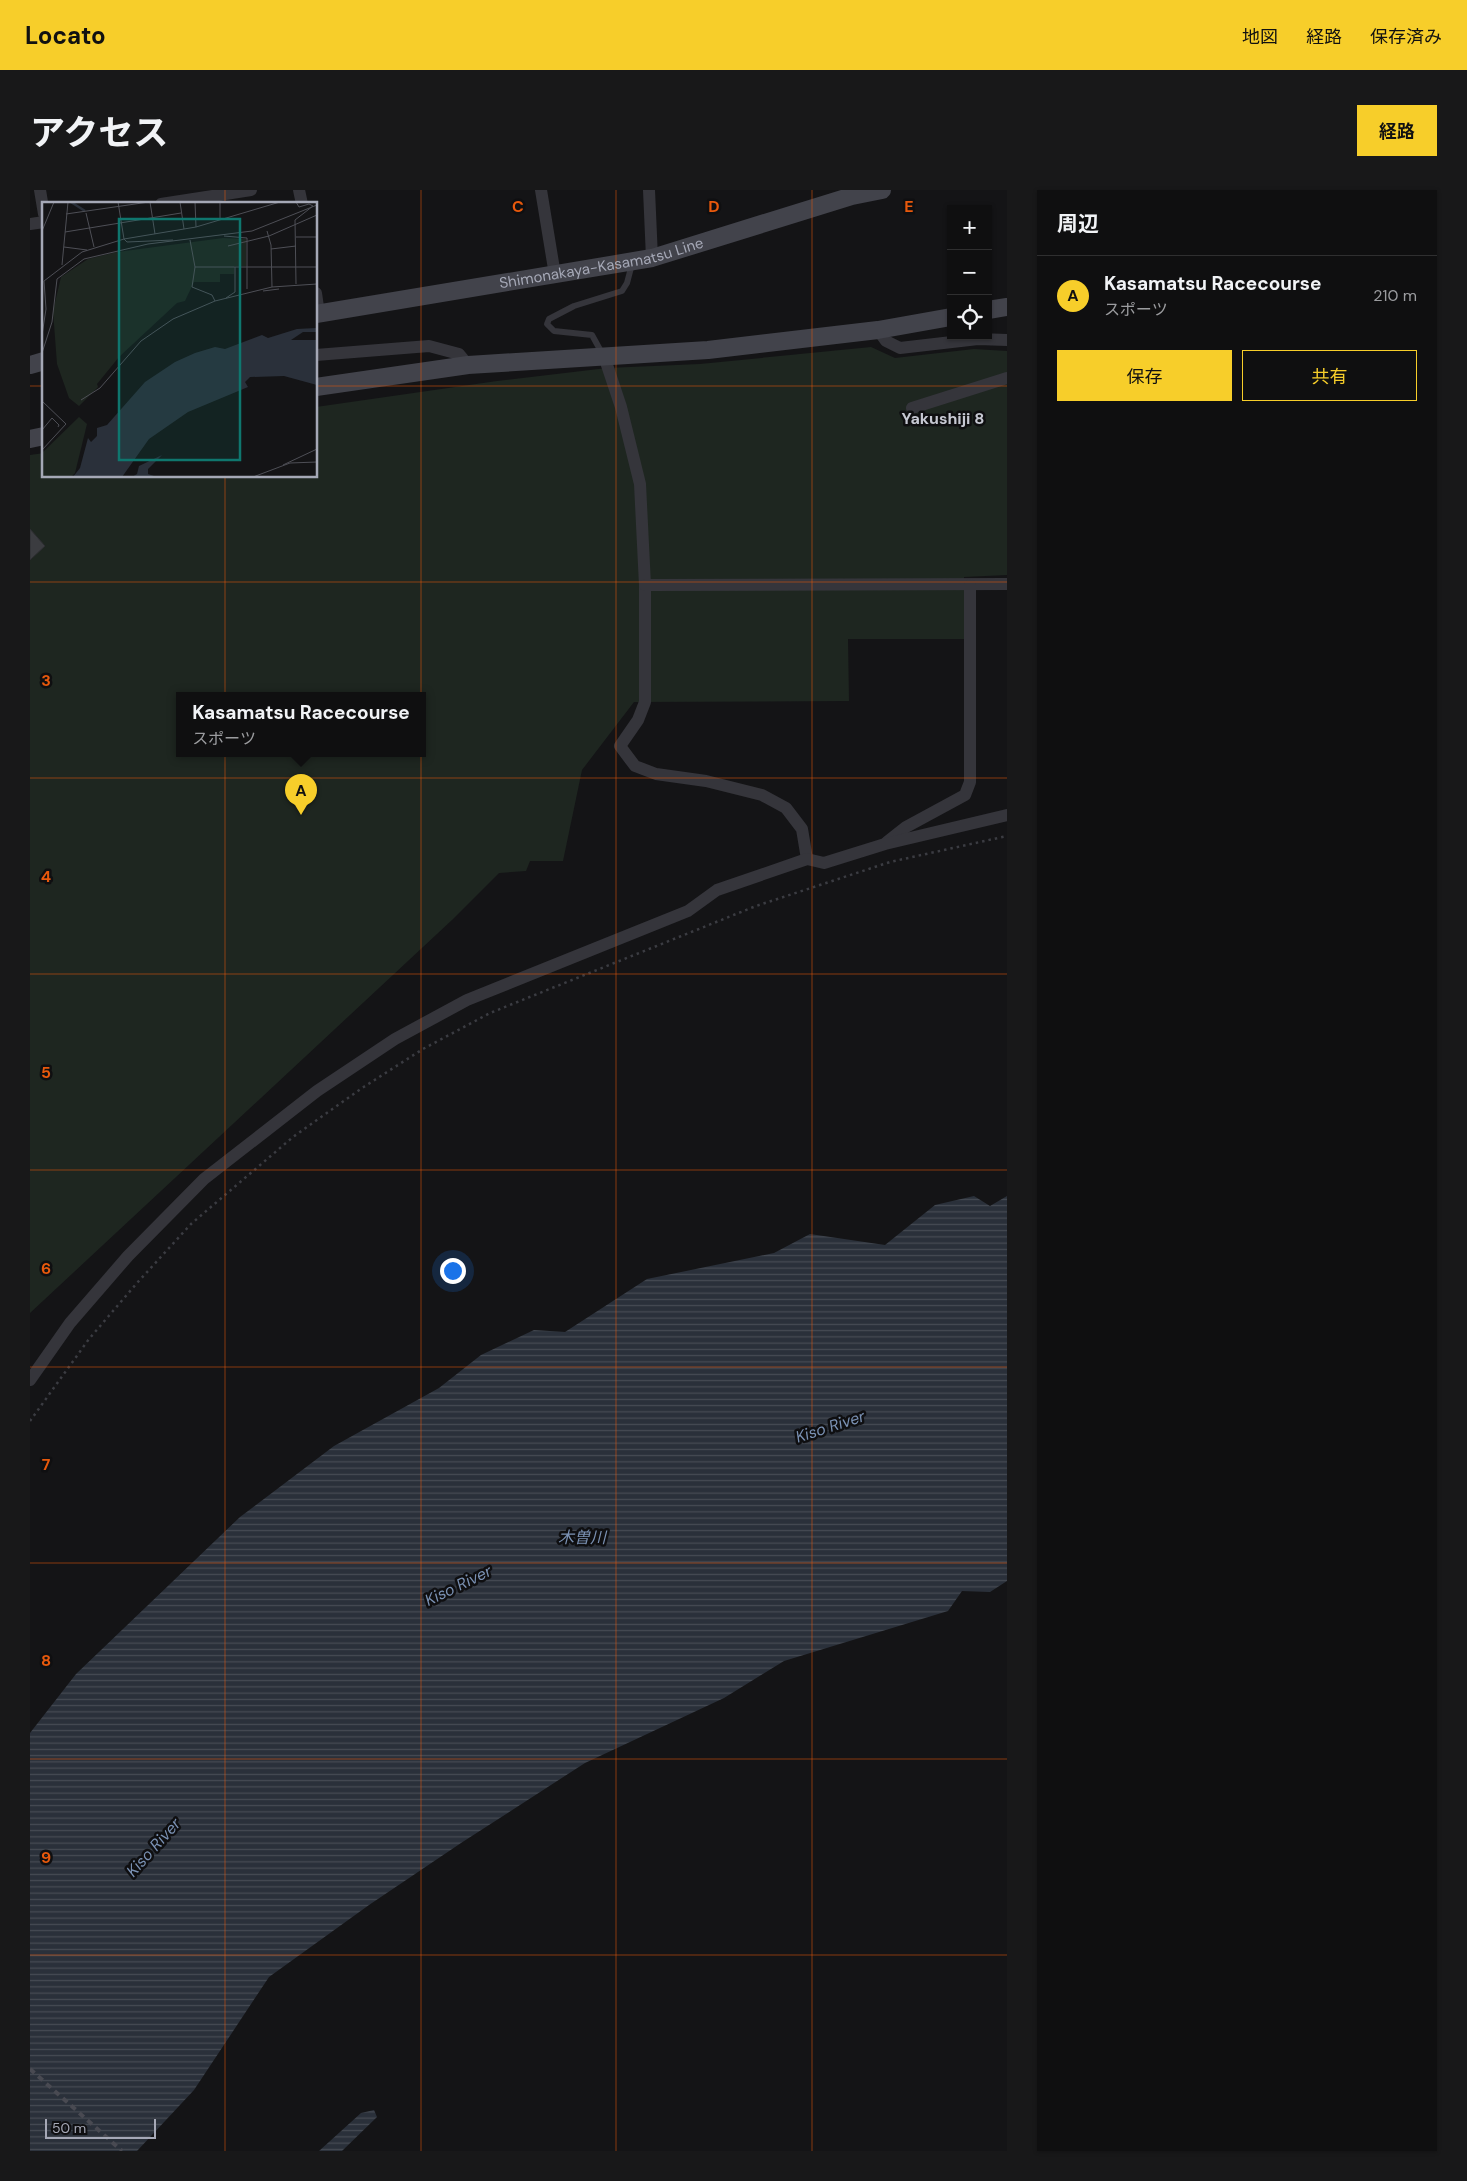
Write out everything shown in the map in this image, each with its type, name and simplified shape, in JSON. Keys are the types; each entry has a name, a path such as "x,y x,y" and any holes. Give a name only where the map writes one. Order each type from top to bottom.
{"street":[{"path":"174,202 251,190"},
{"path":"541,190 555,275"},
{"path":"649,190 652,258"},
{"name":"Shimonakaya-Kasamatsu Line","path":"318,314 652,258 851,193 882,190"},
{"path":"992,309 1007,307"},
{"path":"318,387 468,365 708,350 878,330 947,318"},
{"path":"878,330 886,341 900,348 978,340 1007,340"},
{"path":"318,355 429,346 459,354 468,365"},
{"path":"604,356 621,407 640,484 645,585 645,702 638,720 620,746 635,766 656,774 706,781 762,795 786,808 802,829 807,859"},
{"path":"30,366 42,362"},
{"path":"912,408 1007,378"},
{"path":"645,585 1007,584"},
{"path":"886,844 906,827 965,795 970,782 970,585"},
{"path":"30,1380 70,1323 128,1256 204,1179 317,1090 395,1039 467,1000 688,911 717,890 807,859 824,863 886,844 1007,816"}],"lane":[{"path":"604,356 592,334 554,331 547,324 549,319 574,306 622,291 627,283 632,261"}],"path":[{"path":"30,1421 90,1339 137,1283 191,1224 293,1137 362,1088 424,1049 490,1013 756,906 890,862 1007,836"}],"shaded area":[{"path":"871,347 895,358 974,349 1007,351 1007,575 964,577 965,639 848,639 849,701 634,702 582,770 563,861 530,861 526,871 499,873 452,920 30,1313 30,455 42,453 42,478 318,478 318,407 497,381 607,368 700,364"}],"water":[{"name":"木曽川","path":"974,1196 990,1206 1007,1196 1007,1581 990,1592 962,1591 948,1611 784,1661 724,1698 585,1763 369,1905 269,1977 194,2090 137,2151 30,2151 30,1733 76,1674 240,1517 334,1446 439,1388 481,1355 534,1330 565,1332 647,1279 774,1253 810,1234 885,1245 935,1205"},
{"path":"374,2110 377,2117 342,2151 319,2151 361,2113"}],"building":[{"path":"30,529 45,546 30,560"}],"railway":[{"path":"30,2069 122,2151"}],"place":[{"name":"Kasamatsu Racecourse","path":"301,815"}],"district":[{"name":"Yakushiji 8","path":"943,418"}],"water label":[{"name":"Kiso River","path":"830,1426"},
{"name":"Kiso River","path":"458,1585"},
{"name":"Kiso River","path":"153,1847"}]}
